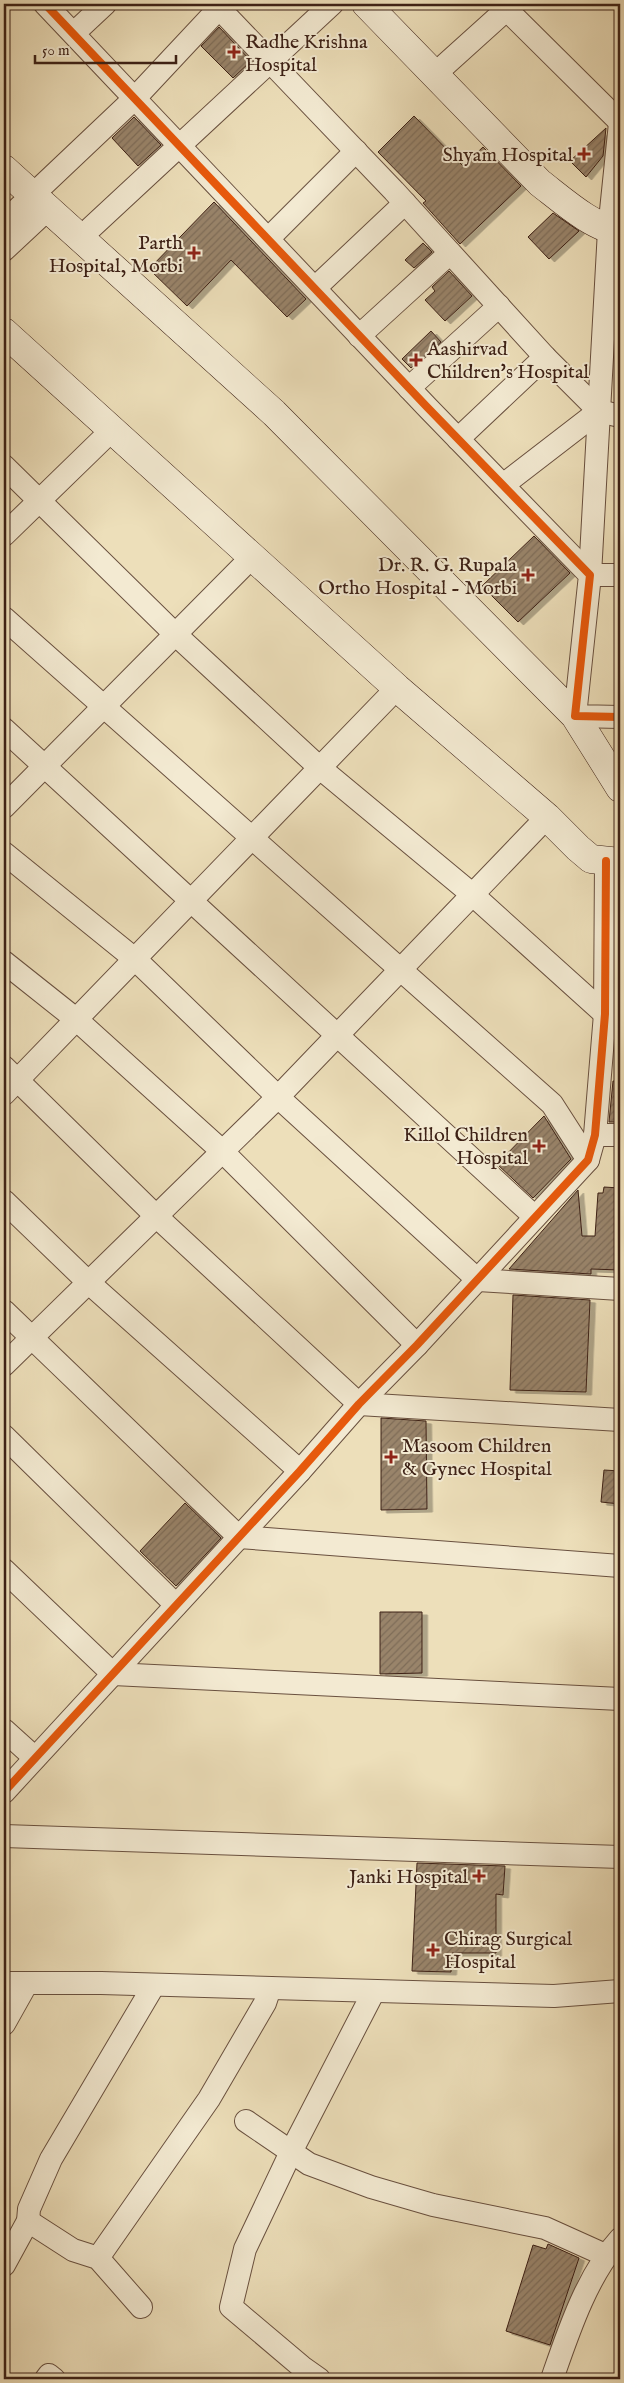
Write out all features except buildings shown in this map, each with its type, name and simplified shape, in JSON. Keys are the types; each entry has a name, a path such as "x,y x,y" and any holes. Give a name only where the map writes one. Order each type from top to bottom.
{"street":[{"path":"46,4 359,336 590,574 620,575"},
{"path":"74,33 105,4"},
{"path":"80,238 332,4"},
{"path":"366,4 540,183 571,206 615,230"},
{"path":"4,250 40,201 219,5 405,203 545,357 610,414"},
{"path":"435,74 505,5 620,123 610,414 590,574 576,716"},
{"path":"268,239 356,151"},
{"path":"4,169 274,413 576,716 620,788"},
{"path":"4,222 40,201"},
{"path":"315,288 405,203"},
{"path":"359,336 450,253"},
{"path":"409,388 498,306"},
{"path":"4,332 397,688 547,817 591,859 613,862 613,1013 594,1135 588,1160 534,1216 417,1346 359,1404 300,1471 4,1792"},
{"path":"458,439 545,357"},
{"path":"502,485 610,414"},
{"path":"4,535 112,430"},
{"path":"4,466 175,634 320,768 613,1013"},
{"path":"4,807 252,557"},
{"path":"4,618 552,1104 588,1160"},
{"path":"397,688 77,1020 9,1080 359,1404 620,1420"},
{"path":"576,716 620,717"},
{"path":"4,729 534,1216"},
{"path":"4,1365 278,1097 547,817"},
{"path":"4,853 136,960 278,1097 478,1280 620,1289"},
{"path":"4,962 77,1020 222,1151 417,1346"},
{"path":"594,1135 620,1136"},
{"path":"4,1201 88,1282 300,1471"},
{"path":"4,1311 239,1537 620,1566"},
{"path":"4,1436 176,1605"},
{"path":"4,1570 113,1674 620,1699"},
{"path":"4,1730 35,1758"},
{"path":"4,1836 620,1857"},
{"path":"4,1982 554,1996 620,1991"},
{"path":"4,2024 27,1983"},
{"path":"4,2266 28,2221 29,2209 51,2159 154,1985"},
{"path":"98,2258 210,2099 265,2003 270,1988"},
{"path":"319,2379 231,2307 245,2249 291,2152 374,1991"},
{"path":"246,2121 309,2164 371,2187 433,2204 545,2228 605,2255"},
{"path":"28,2221 73,2250 98,2258 141,2307"},
{"path":"552,2379 570,2328 605,2255 620,2239"},
{"path":"46,2379 49,2376 54,2379"}],"cycle path":[{"path":"45,4 427,407 590,575 575,716 620,717"},
{"path":"4,1792 300,1471 359,1404 417,1345 588,1160 595,1135 605,1014 606,861"}],"place":[{"name":"Radhe Krishna Hospital","path":"234,52"},
{"name":"Shyam Hospital","path":"584,154"},
{"name":"Parth Hospital, Morbi","path":"194,253"},
{"name":"Aashirvad Children's Hospital","path":"416,360"},
{"name":"Dr. R. G. Rupala Ortho Hospital - Morbi","path":"528,575"},
{"name":"Killol Children Hospital","path":"539,1146"},
{"name":"Masoom Children & Gynec Hospital","path":"391,1457"},
{"name":"Janki Hospital","path":"479,1876"},
{"name":"Chirag Surgical Hospital","path":"433,1950"}]}
